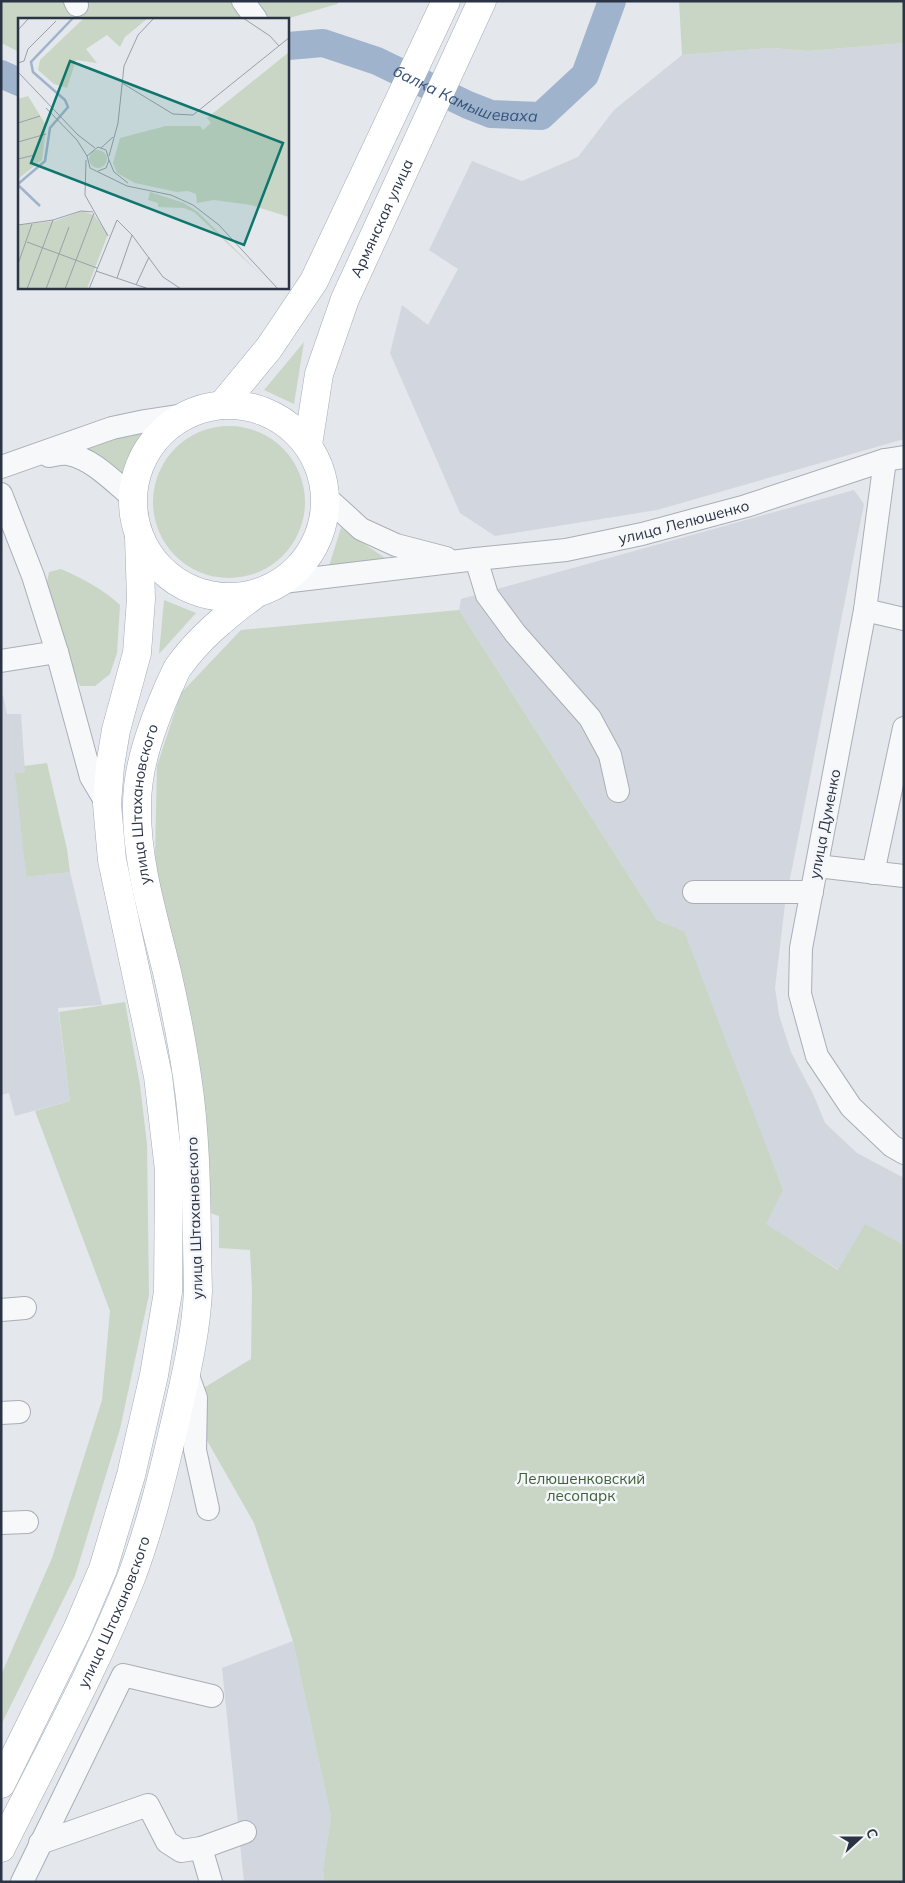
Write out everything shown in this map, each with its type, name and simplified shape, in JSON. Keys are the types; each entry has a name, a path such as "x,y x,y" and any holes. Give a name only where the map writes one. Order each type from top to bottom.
{"main road":[{"name":"Армянская улица","path":"308,445 318,374 342,308 482,1"},
{"path":"222,405 270,348 314,280 443,8"},
{"path":"222,405 247,406 268,413 290,426 308,445 318,465 326,497 325,517 320,536 304,564 283,582 253,596 218,598 184,588 158,567 139,537 132,497 139,466 154,440 184,415 222,405"},
{"name":"улица Штахановского","path":"1,1784 77,1630 103,1570 135,1456 154,1374 168,1292 169,1170 158,1076 112,860 107,804 110,766 116,730 137,653 141,599 139,537"},
{"name":"улица Штахановского","path":"1,1848 100,1649 131,1577 160,1487 186,1370 197,1309 198,1291 196,1173 187,1077 167,974 141,861 137,805 140,776 148,739 178,666 226,616 253,596"}],"street":[{"path":"243,1 255,18"},
{"path":"11,464 112,428 184,415"},
{"path":"11,464 66,454 78,457 102,472 132,497"},
{"name":"улица Лелюшенко","path":"283,582 566,550 642,534 746,506 895,458"},
{"name":"улица Думенко","path":"895,458 801,948 800,994 817,1056 851,1106 892,1146 904,1152"},
{"path":"1,494 33,576 57,652 91,777 107,804"},
{"path":"326,497 361,529 396,545 467,560 487,595 515,633 590,718 610,755 618,791"},
{"path":"865,610 904,619"},
{"path":"1,661 57,652"},
{"path":"872,872 904,728"},
{"path":"817,866 904,876"},
{"path":"694,892 812,892"},
{"path":"186,1370 196,1398 196,1450 208,1509"},
{"path":"1,1523 27,1522"},
{"path":"22,1882 123,1675 212,1696"},
{"path":"40,1843 148,1805 167,1842 181,1851 201,1848 245,1832"},
{"path":"201,1848 211,1882"}],"shaded area":[{"path":"904,43 904,439 657,510 495,536 460,513 390,353 402,305 428,325 458,269 429,250 472,161 522,181 578,157 614,110 682,55 772,48 808,51"},
{"path":"854,490 864,504 785,904 775,988 779,1015 791,1052 814,1096 825,1123 857,1153 904,1178 904,1245 865,1225 839,1270 765,1224 684,931 657,920 459,610 461,599"},
{"path":"3,695 7,714 21,714 25,772 16,773 26,877 70,872 102,1005 58,1008 70,1101 15,1116 9,1093 1,1095 1,696"},
{"path":"293,1641 331,1817 323,1869 324,1882 244,1882 222,1668"}],"green space":[{"path":"1,1 340,1 337,4 289,18 18,18 18,52 1,43"},
{"path":"679,1 904,1 904,43 808,51 772,48 682,55"},
{"path":"304,342 294,404 264,390"},
{"path":"146,426 125,479 66,445"},
{"path":"229,426 258,432 283,448 299,473 305,502 299,531 283,556 258,572 229,578 200,572 175,556 159,531 153,502 159,473 175,448 200,432"},
{"path":"341,528 391,562 329,566"},
{"path":"61,569 92,584 120,605 117,653 110,674 95,686 80,686 71,666 46,587 49,572"},
{"path":"164,600 196,613 159,654"},
{"name":"Лелюшенковский лесопарк","path":"459,610 657,920 684,931 783,1190 766,1224 838,1270 865,1224 904,1245 904,1882 324,1882 323,1869 331,1817 293,1641 254,1523 184,1400 251,1359 252,1290 250,1250 219,1248 219,1216 210,1213 206,1132 155,859 157,766 181,693 241,630"},
{"path":"47,763 67,849 70,872 26,877 15,773 25,772 24,766"},
{"path":"125,1002 140,1085 147,1144 149,1295 120,1429 75,1576 1,1725 1,1675 52,1558 102,1400 110,1311 35,1111 70,1101 59,1012"}],"waterway":[{"name":"балка Камышеваха","path":"289,46 323,43 377,61 468,105 491,114 541,116 585,75 612,1"},
{"name":"балка Камышеваха","path":"1,74 18,82"}]}
